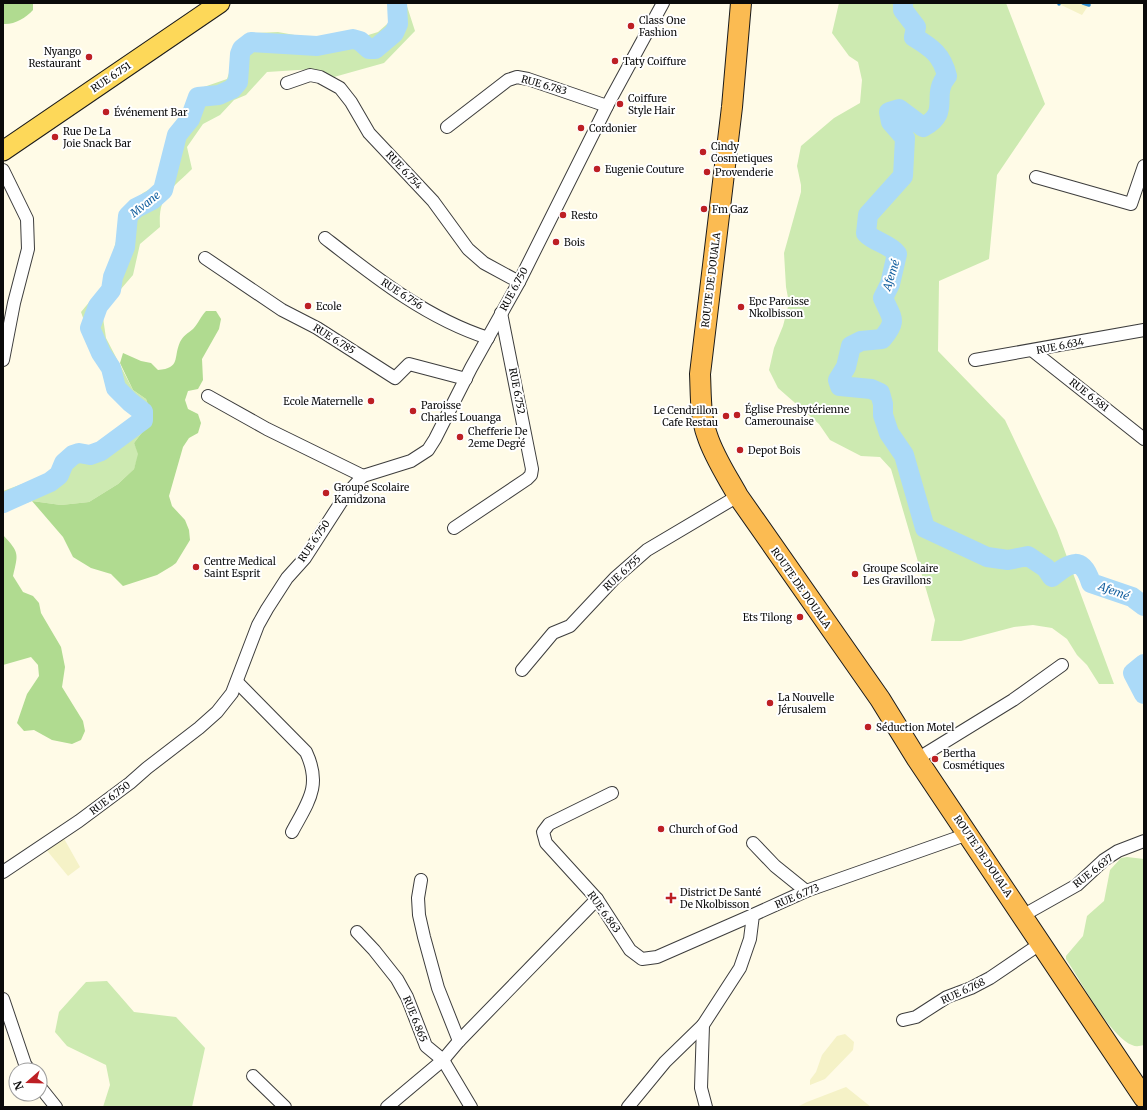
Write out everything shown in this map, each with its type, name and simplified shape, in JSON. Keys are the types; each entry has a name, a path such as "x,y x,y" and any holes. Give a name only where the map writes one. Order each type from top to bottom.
{"highway":[{"name":"ROUTE DE DOUALA","path":"741,3 732,107 700,374 702,413 707,434 718,461 738,496 880,699 917,760 1144,1098"}],"main road":[{"name":"RUE 6.751","path":"3,151 220,3"}],"street":[{"name":"RUE 6.750","path":"3,872 124,788 217,712 232,693 255,631 267,609 287,578 304,558 345,496 363,476 411,461 428,450 519,282 607,106 663,3"},
{"name":"RUE 6.754","path":"287,83 310,75 320,77 340,88 351,102 369,133 433,201 468,249 484,263 519,282"},
{"name":"RUE 6.783","path":"448,127 499,86 508,80 517,77 528,79 607,106"},
{"path":"1036,177 1131,204 1144,166"},
{"path":"3,170 27,219 28,249 14,303 3,360"},
{"name":"RUE 6.756","path":"325,238 360,265 420,306 456,325 488,338"},
{"name":"RUE 6.785","path":"205,258 282,310 317,328 395,378 409,364 466,379"},
{"name":"RUE 6.752","path":"454,528 531,475 532,469 501,313"},
{"name":"RUE 6.634","path":"976,360 1144,330"},
{"name":"RUE 6.581","path":"1033,351 1144,439"},
{"path":"208,396 273,432 363,476"},
{"name":"RUE 6.755","path":"522,670 553,633 570,626 615,578 647,550 738,496"},
{"path":"917,760 1013,700 1062,666"},
{"path":"237,682 306,752 313,765 314,780 309,799 292,832"},
{"name":"RUE 6.863","path":"612,793 549,824 544,832 546,843 597,899 630,950 642,959 657,957 753,915"},
{"name":"RUE 6.773","path":"753,915 806,891 968,834"},
{"name":"RUE 6.637","path":"1022,916 1077,885 1104,860 1118,851 1144,841"},
{"path":"753,842 775,866 806,891"},
{"path":"421,880 418,898 419,915 424,937 438,988 459,1041"},
{"path":"387,1107 444,1060 459,1041 597,899"},
{"path":"628,1107 665,1062 703,1025 740,968 750,939 753,915"},
{"name":"RUE 6.865","path":"357,932 374,950 397,979 407,997 426,1046 444,1060 471,1107"},
{"name":"RUE 6.768","path":"902,1020 916,1017 947,997 971,988 990,978 1040,944"},
{"path":"3,999 23,1062"},
{"path":"703,1025 702,1088 706,1107"},
{"path":"253,1076 285,1107"},
{"path":"48,1097 56,1107"}],"shaded area":[{"path":"1057,3 1090,3 1082,15"},
{"path":"62,835 80,867 68,876 44,847"},
{"path":"845,1034 854,1042 853,1050 825,1079 810,1085 810,1080 816,1072 822,1055 837,1036"},
{"path":"846,1087 871,1107 797,1107 807,1102"}],"green space":[{"path":"3,3 33,3 33,10 20,20 3,24"},
{"path":"391,3 406,3 415,31 384,63 334,77 314,69 267,72 246,95 234,100 220,115 203,124 187,147 192,169 167,194 161,207 160,227 140,244 133,275 102,311 106,338 133,390 146,399 153,418 134,443 139,454 134,469 118,484 89,502 61,505 32,501 3,511 3,491 47,475 58,461 69,453 75,449 93,447 135,415 124,405 115,393 108,368 97,358 81,312 101,288 106,279 124,211 143,193 157,185 166,172 172,133 191,97 198,89 227,79 234,58 242,45 256,33 278,32 300,36 313,45 343,34 365,36 378,32 394,18"},
{"path":"839,3 1006,3 1045,104 997,175 989,259 939,281 938,351 1005,420 1057,530 1114,684 1099,684 1087,665 1077,655 1067,639 1052,628 1033,625 1014,627 961,641 931,641 935,620 891,469 880,457 861,456 830,440 819,424 778,388 769,370 774,348 783,326 789,303 786,287 784,253 801,192 797,166 801,146 834,118 860,103 862,80 858,62 849,56 832,33"},
{"path":"206,311 216,311 221,319 219,329 202,359 203,380 198,389 188,391 185,400 188,409 198,414 201,423 198,433 189,438 183,447 169,496 172,506 185,520 189,530 190,540 176,563 172,566 157,575 123,586 111,574 91,568 73,557 63,537 32,501 61,505 89,502 118,484 134,469 138,454 134,443 153,418 146,399 133,390 120,363 123,353 141,361 151,363 158,370 170,367 175,361 181,340 195,327"},
{"path":"3,535 15,550 17,558 13,576 23,592 33,596 39,603 41,613 61,647 65,667 62,687 83,721 85,731 81,740 72,744 52,740 34,730 24,731 17,723 27,694 39,676 38,665 31,657 3,665"},
{"path":"1127,857 1144,859 1144,1045 1138,1046 1132,1045 1123,1040 1114,1031 1105,1020 1066,959 1066,956 1083,936 1087,916 1104,901 1110,870 1121,858"},
{"path":"107,981 134,1012 176,1017 205,1048 192,1107 103,1107 110,1085 106,1065 67,1046 55,1032 59,1012 86,982"}],"waterway":[{"name":"Mvane","path":"3,503 50,482 59,475 64,463 73,455 79,453 90,455 101,451 143,420 143,412 116,388 111,368 101,353 90,328 98,306 111,290 113,277 125,247 128,216 136,208 152,200 163,190 177,135 190,119 198,97 219,95 232,89 238,82 240,54 242,49 251,42 317,46 353,39 360,41 369,49 375,49 394,33 398,24 397,3"},
{"name":"Afemé","path":"903,3 903,10 916,27 914,37 926,45 939,57 947,76 942,83 940,90 939,110 937,116 923,127 899,109 889,112 891,122 905,138 903,176 868,215 866,233 897,254 890,284 883,298 891,315 892,323 882,339 861,341 851,346 846,367 838,380 840,386 871,389 880,393 883,404 883,415 889,433 904,455 925,528 987,557 1008,560 1028,556 1046,568 1052,577 1070,565 1080,565 1088,574 1091,583 1132,597 1144,606"},
{"path":"1083,3 1089,5"},
{"name":"Afemé","path":"1144,664 1133,673 1144,694"}],"place":[{"name":"Class One Fashion","path":"631,26"},
{"name":"Nyango Restaurant","path":"89,57"},
{"name":"Taty Coiffure","path":"615,61"},
{"name":"Coiffure Style Hair","path":"620,104"},
{"name":"Événement Bar","path":"106,112"},
{"name":"Cordonier","path":"581,128"},
{"name":"Rue De La Joie Snack Bar","path":"55,137"},
{"name":"Cindy Cosmetiques","path":"703,152"},
{"name":"Eugenie Couture","path":"597,169"},
{"name":"Provenderie","path":"707,172"},
{"name":"Fm Gaz","path":"704,209"},
{"name":"Resto","path":"563,215"},
{"name":"Bois","path":"556,242"},
{"name":"Ecole","path":"308,306"},
{"name":"Epc Paroisse Nkolbisson","path":"741,307"},
{"name":"Ecole Maternelle","path":"371,401"},
{"name":"Paroisse Charles Louanga","path":"413,411"},
{"name":"Église Presbytérienne Camerounaise","path":"737,415"},
{"name":"Le Cendrillon Cafe Restau","path":"726,416"},
{"name":"Chefferie De 2eme Degré","path":"460,437"},
{"name":"Depot Bois","path":"740,450"},
{"name":"Groupe Scolaire Kamdzona","path":"326,493"},
{"name":"Centre Medical Saint Esprit","path":"196,567"},
{"name":"Groupe Scolaire Les Gravillons","path":"855,574"},
{"name":"Ets Tilong","path":"800,617"},
{"name":"La Nouvelle Jérusalem","path":"770,703"},
{"name":"Séduction Motel","path":"868,727"},
{"name":"Bertha Cosmétiques","path":"935,759"},
{"name":"Church of God","path":"661,829"},
{"name":"District De Santé De Nkolbisson","path":"671,898"}]}
